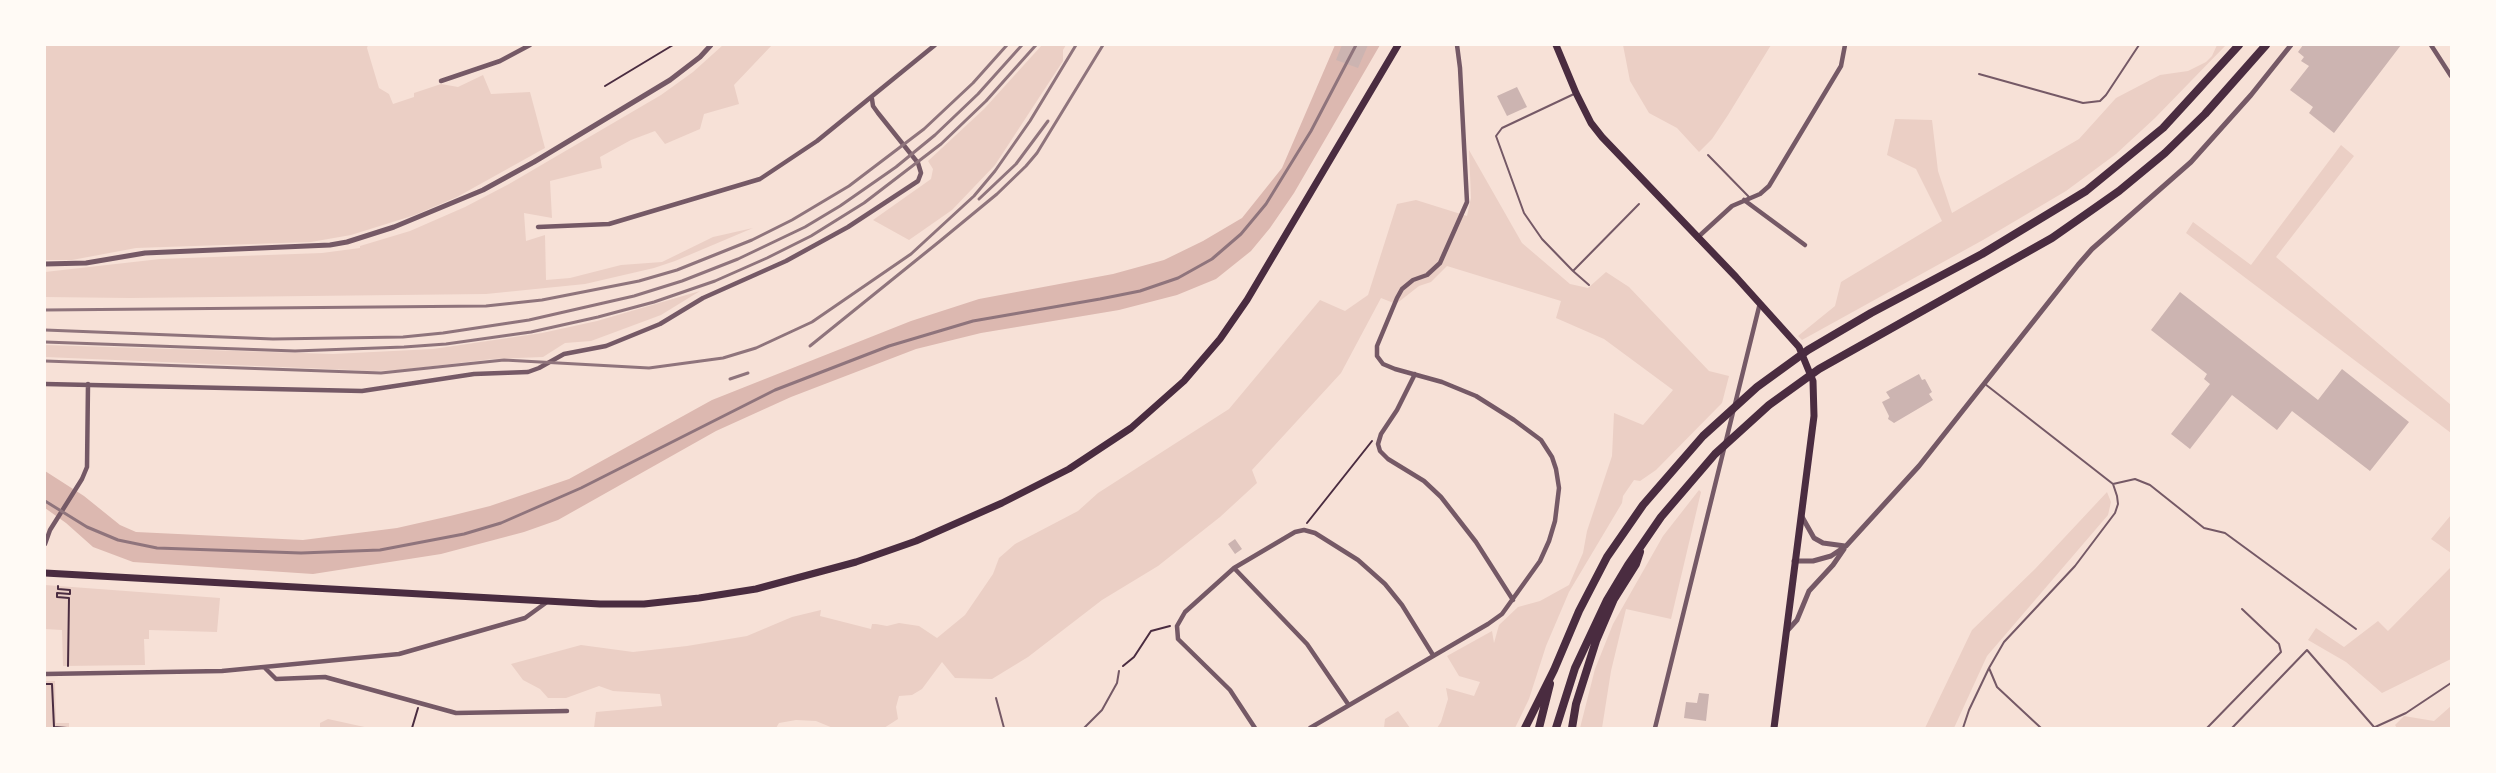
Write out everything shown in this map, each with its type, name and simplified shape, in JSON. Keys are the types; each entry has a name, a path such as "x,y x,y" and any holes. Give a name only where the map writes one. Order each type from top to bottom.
{"highway":[{"path":"1525,728 1554,670 1579,611 1608,557 1643,505 1703,436 1758,387 1808,350 1871,313 1982,254 2086,191 2163,128 2239,45"},
{"path":"1556,728 1575,668 1600,615 1644,541 1690,482 1715,454 1769,405 1819,369 1881,332 2052,238 2120,191 2193,127 2266,45"},
{"path":"1572,728 1576,704 1596,641 1614,599 1636,564 1644,541"},
{"path":"1539,728 1554,670"}],"main road":[{"path":"45,573 548,601 644,604 756,589 826,571 881,554 960,522 1037,487 1102,448 1160,404 1199,364 1247,300 1398,45"},
{"path":"1556,45 1591,123 1799,347 1813,381 1814,416 1774,728"}],"street":[{"path":"441,81 500,61 530,45"},
{"path":"45,264 86,262 146,253 330,244 347,242 394,227 483,190 534,162 670,80 712,45"},
{"path":"538,227 609,224 760,179 817,142 872,99 879,90 935,45"},
{"path":"1310,728 1502,614 1540,561 1555,522 1559,488 1552,457 1540,440 1496,407 1451,385 1384,364 1376,356 1376,346 1391,308 1402,289 1413,280 1427,275 1440,263 1466,202 1460,68 1457,45"},
{"path":"1698,238 1732,206 1750,198 1769,186 1841,66 1845,45"},
{"path":"1786,633 1797,620 1809,591 1833,565 1846,546 1919,466 2092,249 2191,162 2291,45"},
{"path":"2431,45 2451,76"},
{"path":"45,384 362,391 474,374 534,370 564,354 597,349 660,324 703,298 747,281 794,257 848,227 918,181 921,176 920,167 873,106 872,99"},
{"path":"1744,200 1805,245"},
{"path":"1655,728 1760,303"},
{"path":"1415,374 1398,410 1381,434 1378,444 1380,451 1388,459 1424,481 1441,497 1476,542 1513,600"},
{"path":"45,544 50,530 86,473 88,462 88,384"},
{"path":"1801,514 1814,538 1823,543 1846,546"},
{"path":"1256,728 1230,690 1178,639 1177,626 1185,612 1234,568 1280,540 1304,530 1327,538 1344,549 1385,584 1414,622 1433,655"},
{"path":"1794,561 1813,561 1831,556 1846,546"},
{"path":"1234,568 1306,644 1348,704"},
{"path":"45,674 222,671 409,652 525,618 548,601"},
{"path":"265,668 276,679 325,677 456,713 567,712"}],"lane":[{"path":"1979,74 2083,103 2100,101 2139,45"},
{"path":"1576,93 1502,128 1496,136 1524,212 1542,240 1589,285"},
{"path":"1708,155 1750,198"},
{"path":"1573,271 1639,204"},
{"path":"1964,728 1969,710 2004,642 2075,566 2116,513 2118,504 2113,484 1985,384"},
{"path":"2113,484 2135,479 2150,486 2204,528 2225,533 2356,629"},
{"path":"2207,728 2281,652 2279,644 2242,609"},
{"path":"2232,728 2307,650 2374,728 2406,713 2451,683"},
{"path":"1989,668 1997,687 2041,728"},
{"path":"1084,728 1102,710 1117,683 1119,671"},
{"path":"996,698 1004,728"}],"path":[{"path":"606,86 674,45"},
{"path":"1304,530 1309,519 1336,484 1370,442 1381,434"},
{"path":"58,586 58,589 70,590 70,594 57,593 57,597 69,598 68,666"},
{"path":"1119,671 1134,657 1151,631 1165,625 1177,626"},
{"path":"45,684 52,684 54,727 67,728"},
{"path":"412,728 419,703"}],"shaded area":[{"path":"45,45 368,45 367,48 379,88 389,94 393,104 414,97 414,93 441,84 458,87 483,75 491,94 530,92 545,148 457,197 415,215 351,235 311,242 136,248 72,260 45,260"},
{"path":"723,45 772,45 734,85 739,104 704,114 700,129 665,144 655,131 631,140 600,157 602,168 550,181 552,218 524,213 526,241 545,235 546,280 570,278 621,265 662,262 713,237 753,228 675,261 654,268 585,284 486,294 130,298 45,297 45,272 160,259 322,253 360,248 360,246 410,231 465,207 509,184 661,95 693,72"},
{"path":"1042,45 1066,45 1063,50 1063,61 995,165 952,210 909,240 873,220 931,179 933,169 928,161 984,109"},
{"path":"1335,45 1380,45 1294,193 1270,228 1251,251 1216,279 1177,295 1119,310 981,333 916,349 791,397 716,431 558,520 524,532 441,554 313,574 133,562 93,547 66,523 45,508 45,471 84,496 120,525 136,532 303,540 397,528 450,516 490,506 569,479 712,400 911,321 979,299 1113,274 1164,260 1203,241 1242,218 1282,168"},
{"path":"1623,45 1771,45 1712,139 1699,152 1677,128 1649,113 1630,81"},
{"path":"2217,45 2226,45 2155,118 2116,154 2066,191 1983,240 1802,340 1798,336 1835,306 1841,282 1942,221 1916,169 1887,155 1895,119 1932,120 1938,171 1952,213 2079,139 2116,98 2160,75 2188,71 2206,62 2212,56"},
{"path":"2341,145 2354,156 2276,257 2451,405 2451,433 2186,233 2193,222 2251,265"},
{"path":"1469,150 1522,243 1570,284 1588,288 1606,272 1629,287 1709,371 1729,376 1722,403 1656,470 1640,481 1634,480 1623,496 1622,503 1569,592 1546,646 1529,699 1515,728 1437,728 1441,722 1448,699 1446,688 1474,696 1480,682 1459,676 1447,656 1492,631 1494,643 1499,625 1518,607 1540,601 1569,585 1583,553 1587,531 1612,456 1614,413 1643,425 1673,390 1604,339 1556,318 1561,301 1447,266 1431,282 1419,286 1396,304 1381,298 1341,373 1252,470 1257,483 1220,517 1158,566 1102,600 1028,657 992,679 955,678 942,662 922,689 912,695 899,696 896,707 898,719 884,728 833,728 816,721 796,720 779,723 776,728 594,728 596,712 662,706 660,694 613,691 599,686 566,698 548,698 540,689 523,680 511,664 581,645 633,652 687,646 747,636 792,617 821,610 820,616 871,629 872,624 887,626 899,623 919,626 937,638 965,615 993,574 999,558 1015,544 1078,511 1098,493 1229,409 1320,300 1345,311 1368,295 1397,204 1416,200 1467,216 1471,198"},
{"path":"700,291 661,315 591,341 565,343 543,357 492,359 401,370 374,371 45,357 45,345 333,354 433,349 542,333 597,321"},
{"path":"1699,490 1701,492 1671,619 1626,609 1611,671 1602,728 1580,728 1595,669 1613,624 1663,536"},
{"path":"2107,492 2111,502 2108,515 1987,656 1954,728 1925,728 1972,630 2035,569"},
{"path":"2451,515 2451,553 2431,539"},
{"path":"2451,567 2451,659 2382,693 2346,662 2308,640 2316,628 2344,647 2378,621 2388,631"},
{"path":"45,585 220,598 217,632 149,630 149,639 144,639 145,665 63,666 62,630 45,629"},
{"path":"45,681 55,681 56,723 69,723 69,728 45,728"},
{"path":"2451,706 2451,728 2397,728 2395,725 2404,716 2434,721"},
{"path":"1398,711 1410,728 1384,728 1385,719"},
{"path":"328,719 369,728 320,728 320,723"}],"building":[{"path":"1342,45 1368,45 1358,68 1336,60"},
{"path":"2303,45 2401,45 2334,133 2309,113 2313,107 2290,90 2309,66 2301,61 2304,57 2298,52"},
{"path":"1517,87 1527,107 1507,116 1497,96"},
{"path":"2180,292 2318,400 2342,369 2409,422 2370,471 2292,411 2277,430 2232,395 2190,449 2171,434 2210,384 2204,379 2207,374 2151,330"},
{"path":"1919,374 1922,380 1925,379 1932,392 1929,394 1933,400 1894,423 1888,419 1889,416 1882,402 1890,398 1886,392"},
{"path":"1235,539 1242,549 1235,554 1228,544"},
{"path":"1699,693 1709,694 1706,721 1684,718 1686,702 1697,703"}],"railway":[{"path":"45,310 486,306 542,300 639,281 677,270 752,240 792,220 849,186 924,129 973,83 1007,45"},
{"path":"45,330 273,339 403,337 529,320 634,296 682,281 738,259 805,227 840,206 896,167 935,135 978,94 1022,45"},
{"path":"45,342 295,351 404,347 446,344 531,332 654,302 715,281 767,258 811,236 864,203 941,144 986,101 1036,45"},
{"path":"45,361 381,373 504,360 649,368 723,358 756,348 812,322 911,254 974,196 995,171 1030,121 1076,45"},
{"path":"810,346 997,194 1026,166 1037,153 1103,45"},
{"path":"45,501 87,527 118,540 157,548 301,553 380,550 464,534 501,523 581,488 775,390 889,346 973,321 1140,291 1178,278 1212,259 1241,234 1266,204 1311,131 1356,45"},
{"path":"979,199 1016,164 1048,121"},
{"path":"730,379 748,373"}]}
